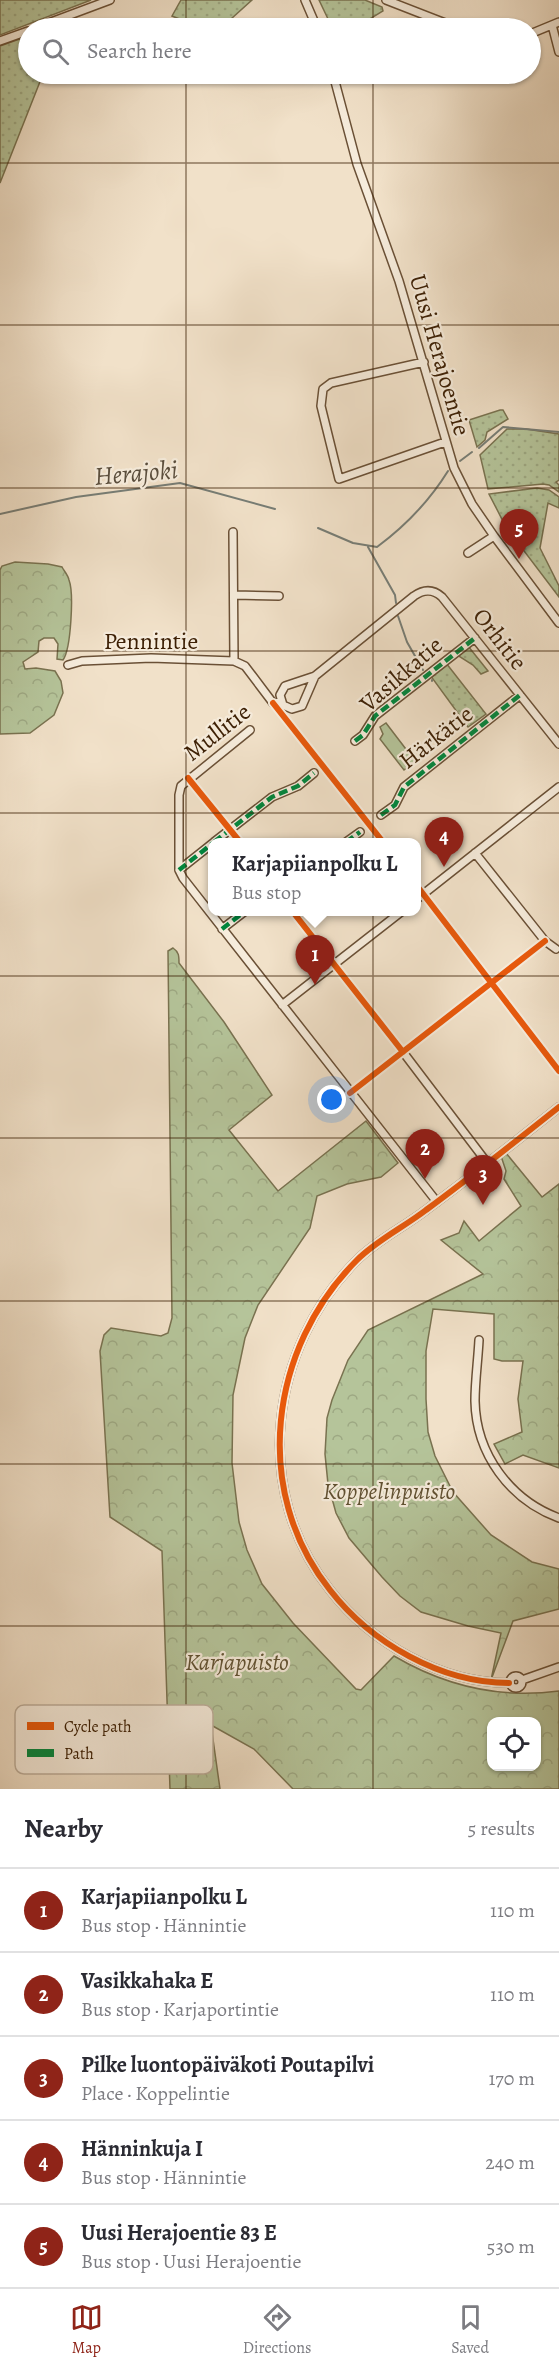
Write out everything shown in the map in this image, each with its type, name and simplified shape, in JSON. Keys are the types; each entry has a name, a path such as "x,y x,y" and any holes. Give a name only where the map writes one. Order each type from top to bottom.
{"street":[{"path":"61,18 110,0"},
{"path":"305,0 313,18"},
{"path":"386,0 432,18"},
{"path":"541,30 556,24 559,52"},
{"path":"0,41 18,35"},
{"name":"Uusi Herajoentie","path":"336,84 357,164 399,281 446,442 462,484 494,536 559,623"},
{"path":"424,362 332,383 322,389 321,406 339,479 446,442"},
{"path":"233,532 234,661 245,666 273,704 282,702"},
{"path":"468,553 494,536"},
{"name":"Orhitie","path":"315,676 302,706 292,709 282,702 280,693 285,686 315,676 414,596 425,590 442,597 559,744"},
{"path":"235,595 279,596"},
{"name":"Vasikkatie","path":"355,741 363,735 375,716 475,638"},
{"name":"Pennintie","path":"68,665 82,661 151,658 234,661"},
{"name":"Härkätie","path":"381,815 395,805 404,787 520,695"},
{"name":"Mullitie","path":"179,870 181,786 250,730"},
{"path":"220,838 272,797 298,786 315,774"},
{"path":"421,896 559,787"},
{"path":"352,838 360,832"},
{"path":"208,848 179,870 208,911"},
{"path":"475,853 545,941 556,949"},
{"path":"212,916 437,1202"},
{"path":"222,929 239,916"},
{"path":"282,1005 396,916"},
{"path":"403,1052 488,1164"},
{"path":"559,1107 488,1164 358,1259 313,1315 304,1333 287,1380 279,1442 281,1476 291,1519 309,1562 329,1590 353,1616 385,1641 441,1670 481,1681 509,1683 510,1679 515,1676 522,1680 559,1667"},
{"path":"479,1340 476,1400 477,1416 485,1448 501,1476 519,1495 536,1508 559,1518"}],"green space":[{"path":"0,0 91,0 44,18 18,18 18,28 0,35"},
{"path":"181,0 252,0 232,18 177,18 172,16"},
{"path":"319,0 365,0 382,7 383,11 372,18 328,18"},
{"path":"18,40 18,84 39,84 0,183 0,46"},
{"path":"503,410 508,419 487,432 485,440 477,447 469,420"},
{"path":"507,429 526,429 559,434 559,480 556,482 559,485 559,492 543,484 488,489 480,455"},
{"path":"537,488 549,490 559,497 559,508 548,503 540,548 559,586 559,597 506,527 489,494"},
{"path":"15,562 62,567 71,587 71,621 68,645 63,660 57,659 58,644 54,638 44,638 39,641 38,652 23,662 25,669 55,671 61,681 63,693 54,715 30,733 0,734 0,570 2,566"},
{"path":"468,646 488,671 481,674 473,665 457,655"},
{"path":"446,663 486,714 468,727 430,675"},
{"path":"386,723 415,761 404,770 380,739 383,734 380,727"},
{"name":"Karjapuisto","path":"173,948 179,956 179,963 224,1022 272,1095 229,1130 278,1191 366,1121 398,1163 381,1177 347,1184 317,1196 310,1228 258,1305 245,1338 233,1395 232,1463 239,1522 247,1550 262,1584 293,1623 356,1689 361,1690 394,1656 433,1675 474,1688 516,1693 559,1691 559,1789 293,1789 254,1749 213,1726 213,1705 167,1705 162,1551 110,1517 100,1351 104,1335 111,1328 161,1336 168,1333 172,1318 168,951"},
{"name":"Koppelinpuisto","path":"506,1153 542,1197 559,1184 559,1468 523,1455 505,1464 494,1444 522,1432 518,1399 523,1361 494,1359 494,1314 433,1309 426,1351 428,1432 435,1456 453,1492 491,1535 532,1562 559,1569 559,1609 513,1621 491,1680 501,1633 421,1612 400,1596 349,1538 336,1513 328,1484 325,1454 327,1418 332,1400 348,1360 368,1330 483,1274 441,1240 459,1233 464,1221 479,1241 521,1206 504,1179 506,1171 501,1156"},
{"name":"Karjapuisto","path":"213,1739 220,1789 170,1789 169,1774 213,1774"}],"waterway":[{"name":"Herajoki","path":"479,448 503,427 559,432"},
{"name":"Herajoki","path":"460,461 472,452"},
{"name":"Herajoki","path":"318,528 353,543 377,547 416,512 448,471"},
{"name":"Herajoki","path":"0,514 76,497 180,483 275,509"},
{"path":"368,547 395,595 396,603"},
{"path":"398,616 407,642 423,670"}],"marked path":[{"path":"355,741 363,735 375,716 475,638"},
{"path":"381,815 395,805 404,787 520,695"},
{"path":"219,838 272,797 298,786 314,773"},
{"path":"352,838 360,832"},
{"path":"179,870 208,847"},
{"path":"222,929 239,916"}],"cycle path":[{"path":"273,703 380,838"},
{"path":"188,778 237,838"},
{"path":"421,891 559,1071"},
{"path":"296,916 403,1052"},
{"path":"350,1093 545,941"},
{"path":"509,1683 458,1676 433,1668 409,1656 366,1627 330,1590 305,1551 289,1509 281,1465 281,1421 289,1377 305,1335 327,1295 357,1260 373,1246 460,1185 559,1107"}],"place":[{"name":"Uusi Herajoentie 83 E","path":"519,559"},
{"name":"Hänninkuja I","path":"444,867"},
{"name":"Karjapiianpolku L","path":"315,985"},
{"name":"Vasikkahaka E","path":"425,1179"},
{"name":"Pilke luontopäiväkoti Poutapilvi","path":"483,1205"}]}
